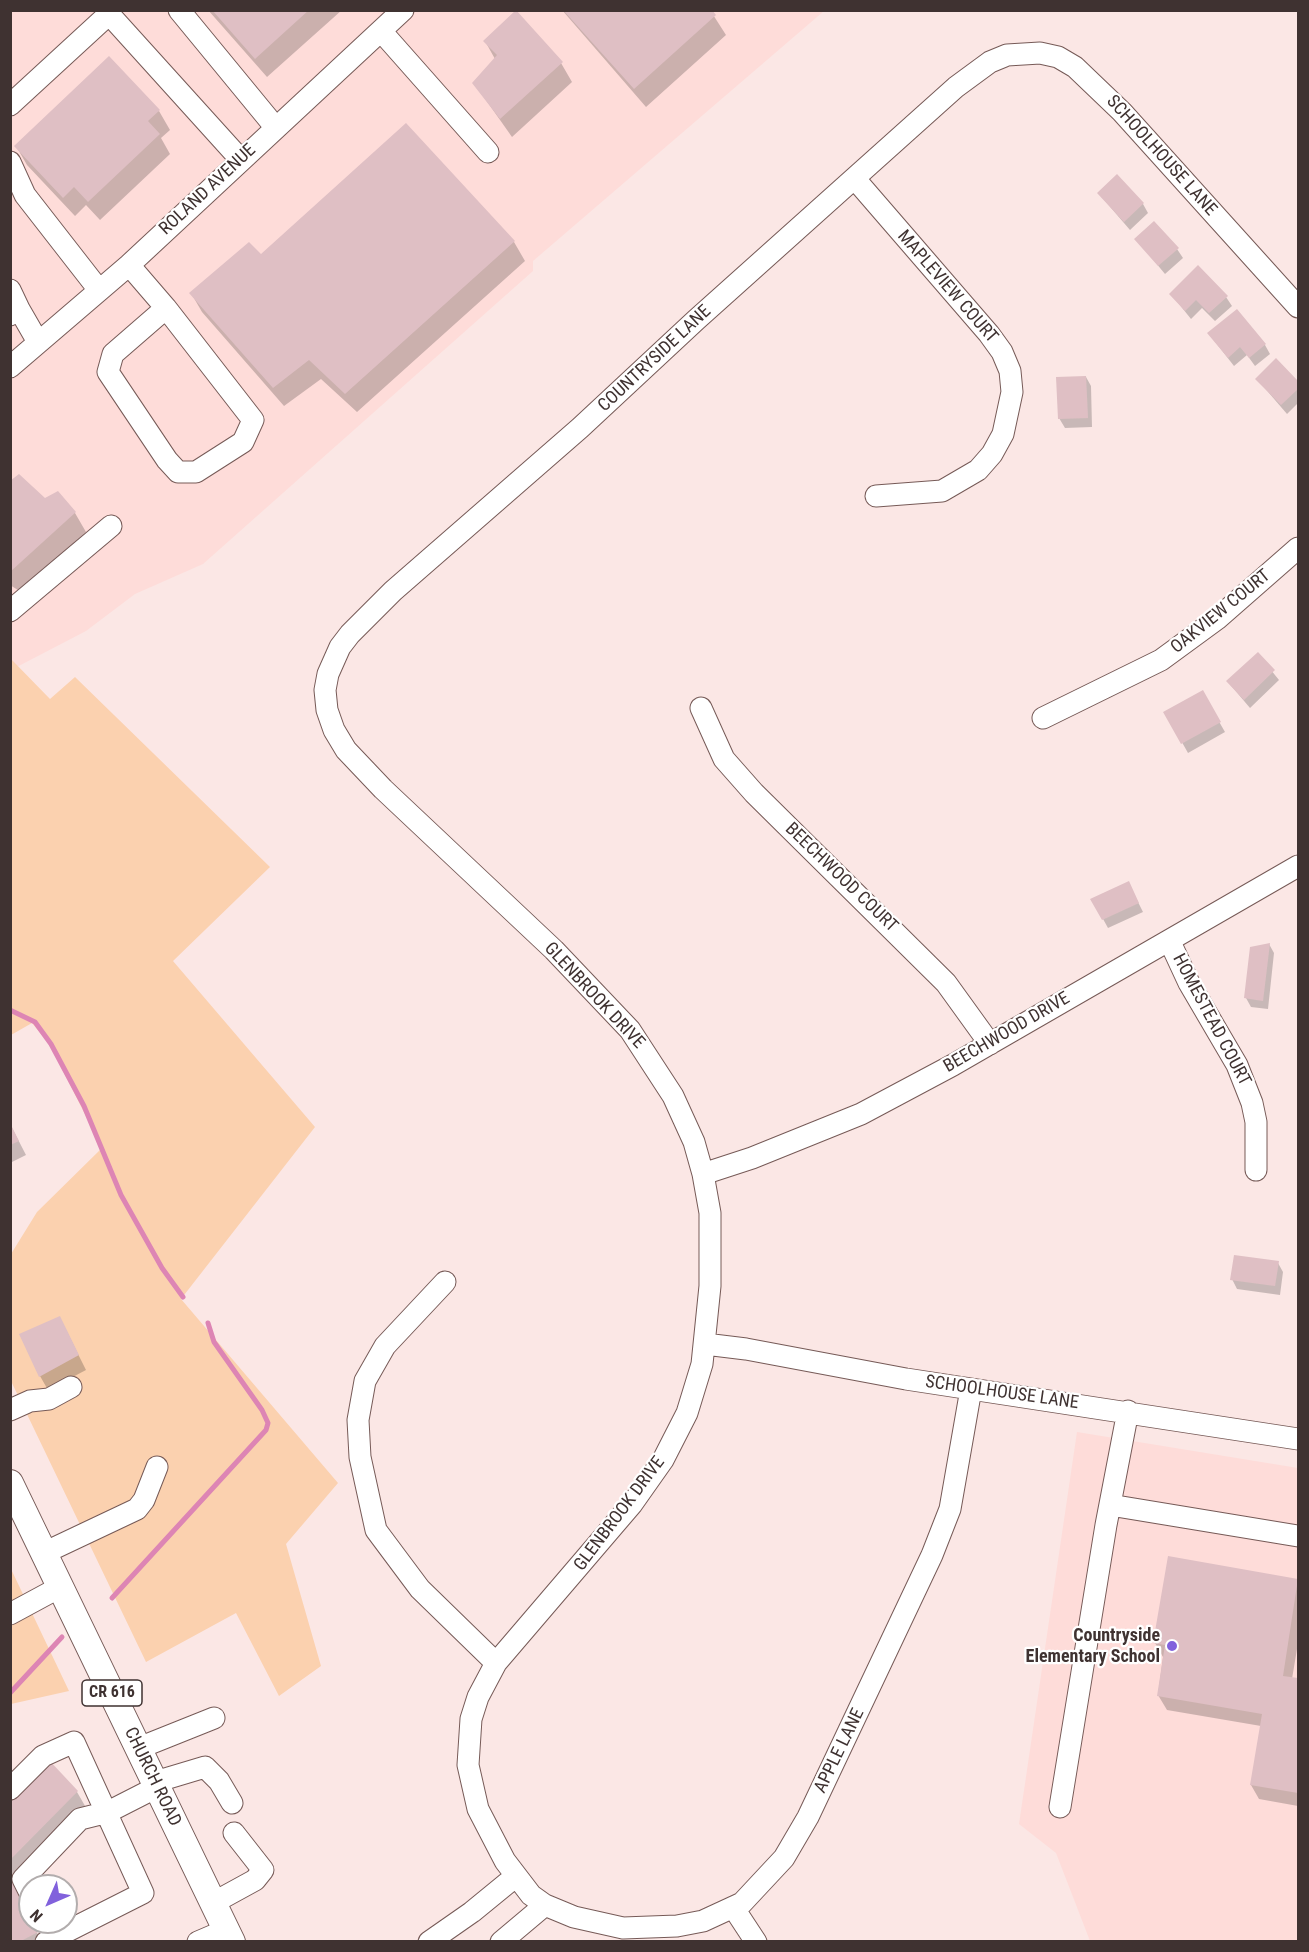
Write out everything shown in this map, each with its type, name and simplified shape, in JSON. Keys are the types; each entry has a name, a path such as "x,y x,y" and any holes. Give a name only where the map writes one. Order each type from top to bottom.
{"main road":[{"name":"CHURCH ROAD","path":"10,1483 229,1936"}],"street":[{"path":"179,10 276,128"},
{"name":"ROLAND AVENUE","path":"10,367 129,265 404,10"},
{"path":"10,105 109,14 241,160"},
{"path":"381,31 488,152"},
{"name":"SCHOOLHOUSE LANE","path":"999,58 1024,52 1040,53 1058,57 1075,67 1122,112 1299,307"},
{"name":"COUNTRYSIDE LANE","path":"328,674 337,653 350,634 393,591 553,452 717,300 956,87 974,72 999,58"},
{"path":"10,162 25,195 99,290"},
{"name":"MAPLEVIEW COURT","path":"855,179 914,249 961,298 989,334 1002,352 1010,371 1012,392 1010,413 1003,434 992,454 978,470 942,491 876,496"},
{"path":"129,265 166,308 253,420 243,442 196,472 178,472 167,460 108,372 113,354 166,308"},
{"path":"13,305 38,342"},
{"path":"10,611 111,526"},
{"name":"OAKVIEW COURT","path":"1043,718 1161,660 1217,619 1299,548"},
{"name":"GLENBROOK DRIVE","path":"328,674 325,690 327,710 334,730 346,750 383,789 554,950 630,1030 673,1096 694,1142 704,1174 710,1213 712,1261 705,1344 687,1413 653,1474 598,1546 496,1663 482,1687 471,1719 468,1765 471,1787 486,1829 516,1876 531,1894 545,1905"},
{"name":"BEECHWOOD COURT","path":"701,708 724,759 754,793 946,983 990,1044"},
{"name":"BEECHWOOD DRIVE","path":"704,1174 752,1158 861,1114 990,1044 1299,866"},
{"name":"HOMESTEAD COURT","path":"1170,942 1189,983 1237,1065 1252,1103 1256,1122 1256,1170"},
{"path":"445,1282 384,1346 365,1381 358,1420 360,1457 376,1530 420,1589 496,1663"},
{"name":"SCHOOLHOUSE LANE","path":"705,1344 746,1348 971,1389 1299,1439"},
{"path":"10,1410 30,1401 49,1399 71,1387"},
{"name":"APPLE LANE","path":"545,1905 574,1917 623,1928 677,1926 702,1921 742,1903 784,1858 808,1817 910,1606 950,1509 971,1389"},
{"path":"1060,1807 1110,1505 1128,1412"},
{"path":"44,1553 137,1509 144,1500 157,1467"},
{"path":"1110,1505 1299,1536"},
{"path":"10,1614 60,1587"},
{"path":"139,1748 214,1718"},
{"path":"10,1789 43,1756 74,1742 108,1812 143,1893 78,1920"},
{"path":"28,1874 80,1819 108,1812 156,1784 205,1767 219,1781 232,1803"},
{"path":"213,1903 255,1880 263,1870 234,1833"},
{"path":"429,1941 459,1922 516,1876"},
{"path":"501,1941 545,1905"},
{"path":"733,1907 756,1941"},
{"path":"198,1941 229,1936"}],"shaded area":[{"path":"11,11 824,11 533,261 533,271 203,564 135,594 86,631 11,670"},
{"path":"11,659 50,699 75,677 270,867 173,961 315,1127 181,1299 338,1483 286,1544 321,1666 279,1696 236,1613 146,1662 11,1381 11,1254 37,1212 102,1148 50,1045 32,1023 11,1035"},
{"name":"Countryside Elementary School","path":"1077,1432 1298,1468 1298,1941 1090,1941 1056,1853 1019,1824"},
{"path":"11,1569 69,1691 11,1704"}],"building":[{"path":"212,10 309,10 255,59"},
{"path":"516,10 563,62 500,119 472,83 497,55 483,41"},
{"path":"563,10 712,10 716,15 634,89"},
{"path":"109,56 160,110 148,121 160,134 88,202 74,187 63,198 14,146"},
{"path":"406,123 515,241 345,394 309,360 273,388 189,293 249,242 261,254"},
{"path":"1117,174 1144,203 1124,222 1097,193"},
{"path":"1154,221 1179,248 1158,266 1134,239"},
{"path":"1198,265 1228,296 1209,313 1196,300 1185,311 1169,294"},
{"path":"1237,309 1266,344 1249,358 1240,347 1228,358 1207,333"},
{"path":"1276,358 1298,381 1298,389 1281,405 1255,379"},
{"path":"1086,376 1088,418 1058,419 1056,377"},
{"path":"19,474 45,498 58,491 76,512 10,572 10,481"},
{"path":"1258,652 1275,670 1244,700 1226,681"},
{"path":"1203,690 1221,722 1181,744 1163,712"},
{"path":"1129,881 1139,903 1102,920 1090,899"},
{"path":"1270,943 1263,1001 1244,998 1250,947"},
{"path":"10,1123 19,1141 10,1145"},
{"path":"1234,1255 1279,1261 1275,1286 1230,1280"},
{"path":"60,1316 79,1355 39,1377 19,1334"},
{"path":"1168,1556 1298,1579 1283,1676 1298,1678 1298,1793 1250,1785 1262,1714 1157,1696 1165,1645 1153,1643"},
{"path":"48,1759 78,1791 10,1860 10,1798"},
{"path":"10,1879 18,1894 18,1934 34,1934 19,1942 10,1942"}],"waterway":[{"path":"10,1010 35,1022 51,1044 84,1106 121,1195 162,1268 183,1297"},
{"path":"112,1598 266,1430 268,1423 262,1410 214,1342 208,1323"},
{"path":"10,1693 62,1637"}],"place":[{"name":"Countryside Elementary School","path":"1172,1646"}]}
